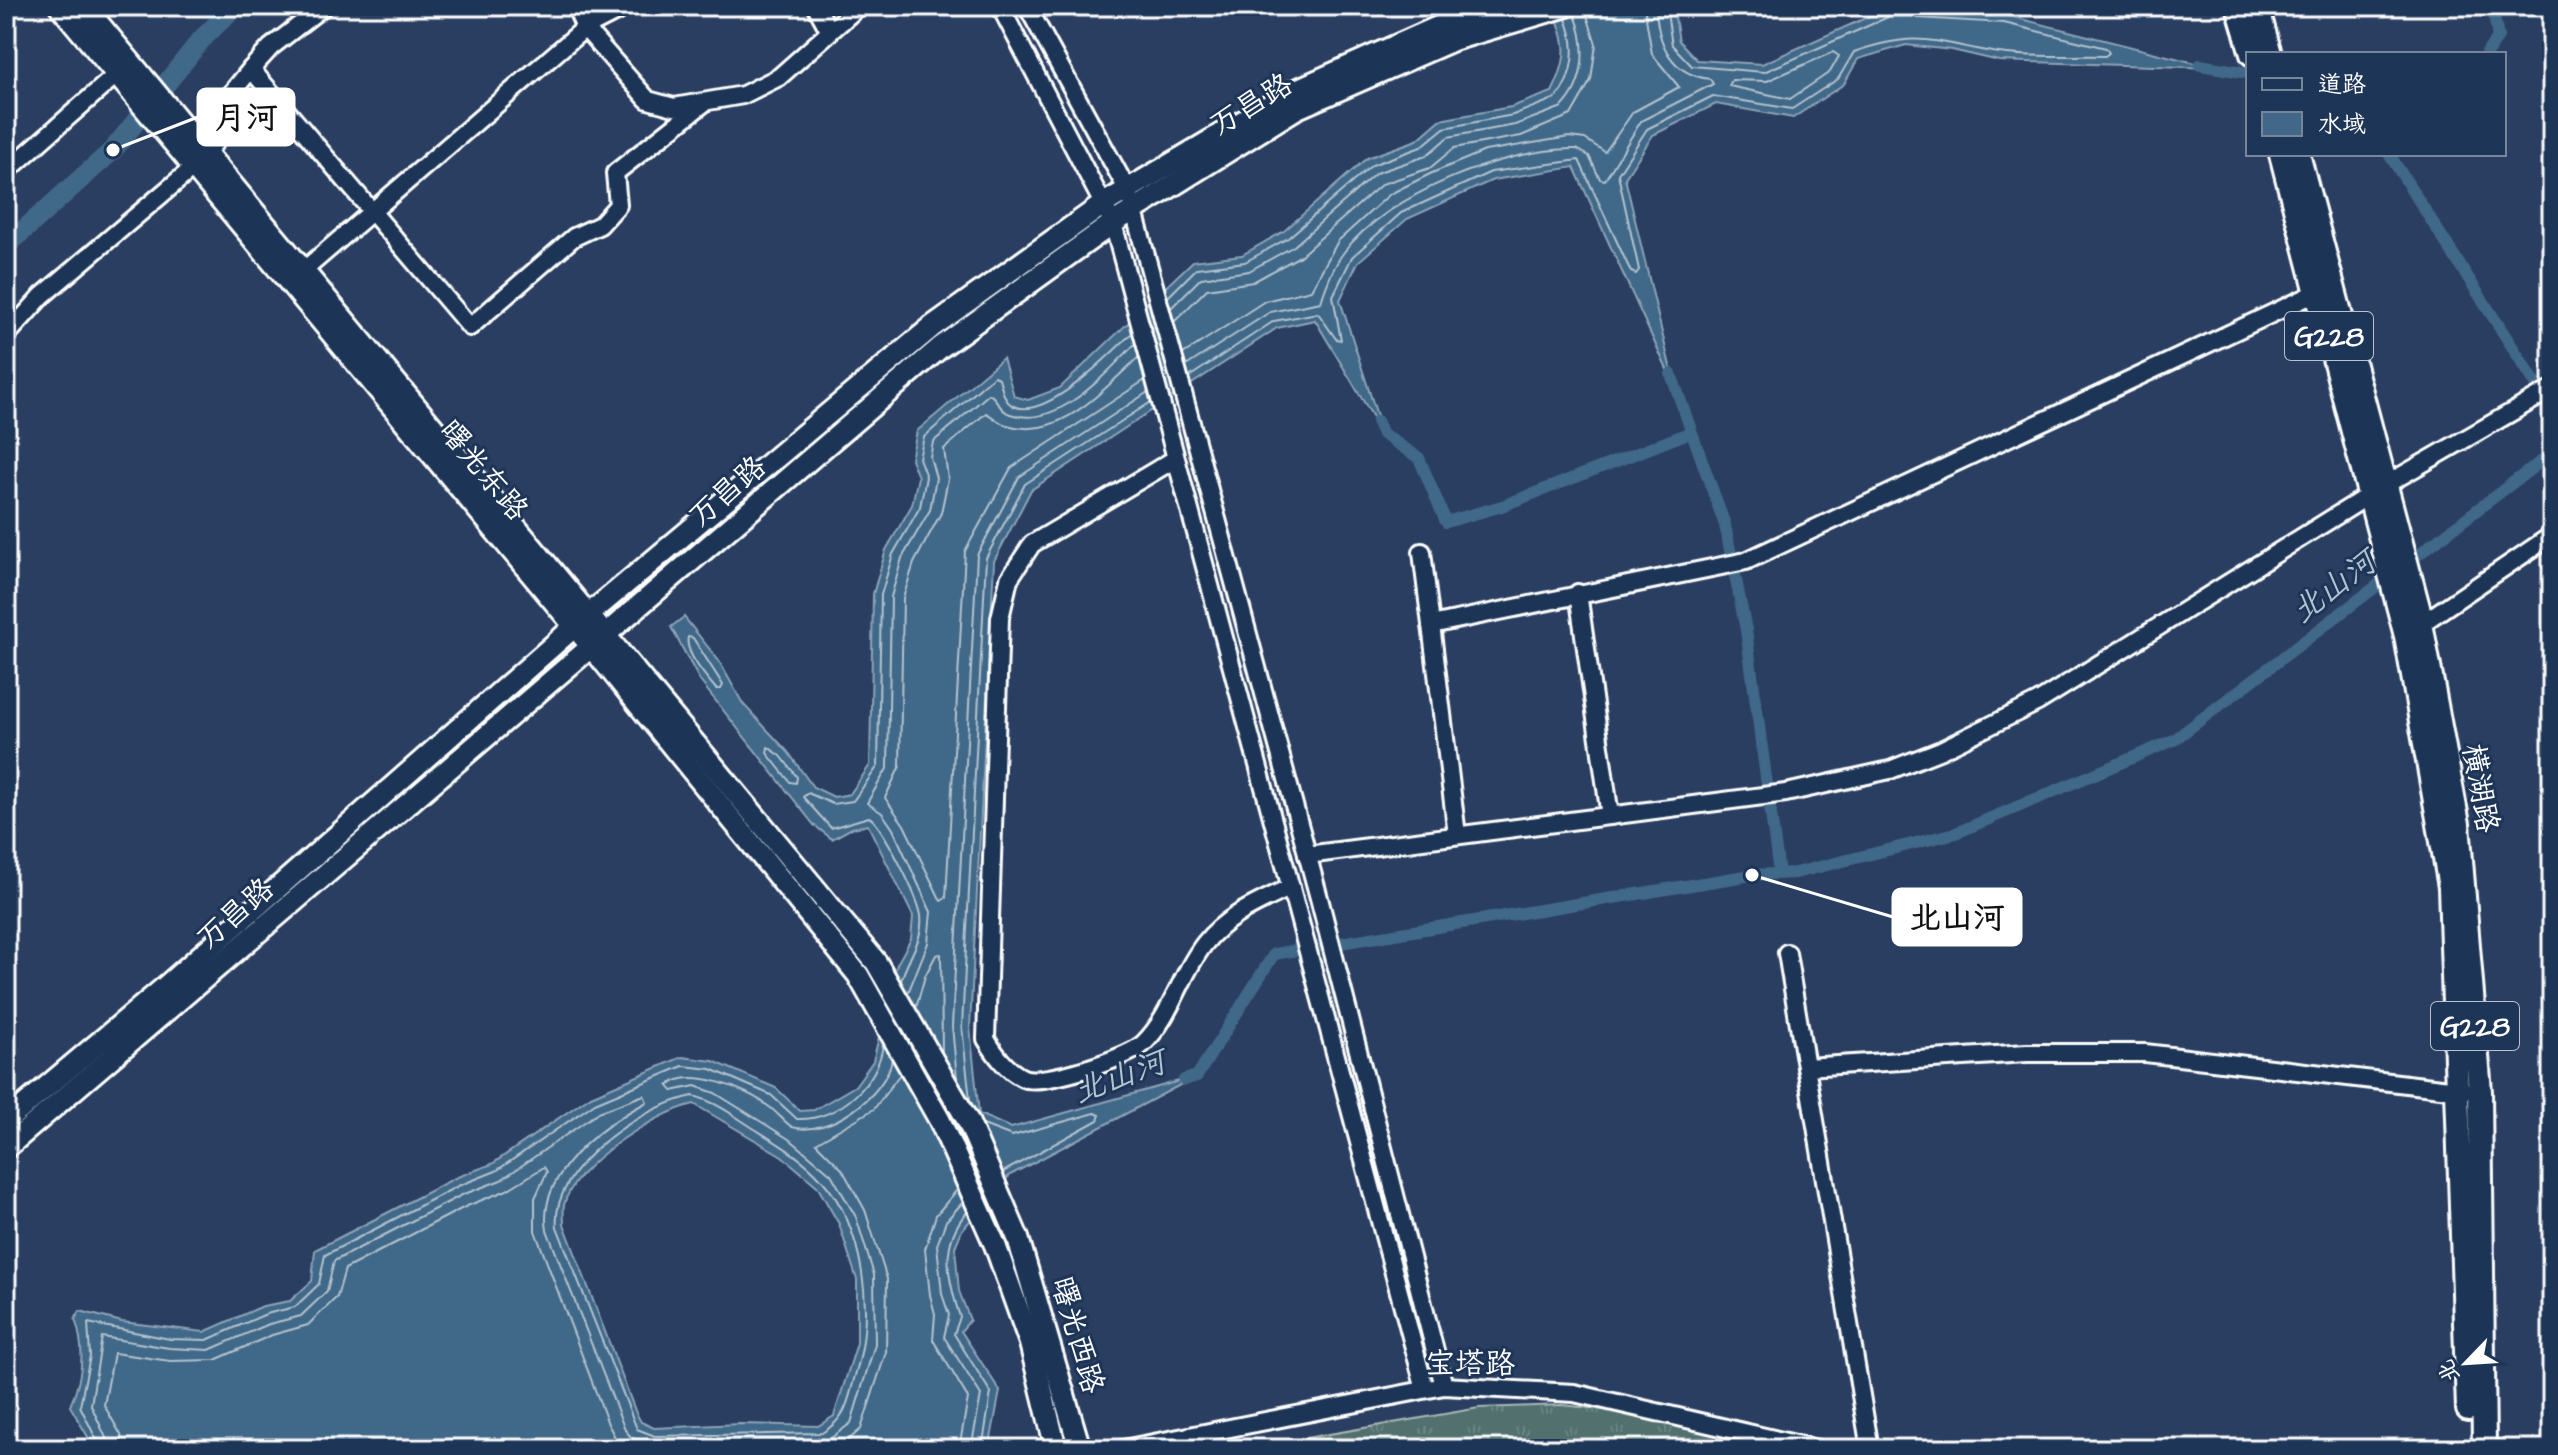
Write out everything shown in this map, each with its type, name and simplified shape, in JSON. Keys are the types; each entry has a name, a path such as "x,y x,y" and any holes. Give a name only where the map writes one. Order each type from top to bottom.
{"highway":[{"path":"2238,6 2259,45"},
{"path":"2257,6 2259,45"},
{"name":"横湖路","path":"2282,156 2318,292 2379,489"},
{"name":"横湖路","path":"2298,156 2385,516 2415,622 2458,824 2484,1449"},
{"name":"横湖路","path":"2385,516 2415,622"},
{"name":"横湖路","path":"2468,1091 2470,1449"}],"main road":[{"name":"曙光东路","path":"60,6 117,74 137,84"},
{"name":"曙光东路","path":"84,6 137,84 582,620 876,962"},
{"name":"万昌路","path":"6,1148 941,347 1109,213 1128,191 1292,92 1447,23 1502,6"},
{"name":"万昌路","path":"6,1121 165,987 582,620 933,326 1109,213 1134,211 1297,108 1453,40 1567,6"},
{"name":"曙光东路","path":"200,159 303,271 582,620"},
{"name":"曙光东路","path":"599,640 858,975"},
{"name":"曙光西路","path":"876,962 968,1121 1018,1238 1080,1449"},
{"name":"曙光西路","path":"858,975 940,1121 995,1245 1030,1343 1056,1449"}],"street":[{"path":"6,336 42,296 200,159 221,135 225,101 271,47 324,6"},
{"path":"575,6 585,28 648,100 674,107 743,95 779,77 859,6"},
{"path":"303,271 585,28 628,6"},
{"path":"816,6 830,32"},
{"path":"1000,6 1109,213 1425,1389"},
{"path":"1027,6 1128,191 1319,898 1444,1386"},
{"path":"251,69 470,327 574,237 600,225 618,205 615,173 704,103"},
{"path":"6,172 117,74"},
{"path":"1431,625 1746,561 2318,292"},
{"path":"1307,855 1786,793 1890,770 1941,750 2038,702 2379,489 2552,389"},
{"path":"1175,459 1032,544 1009,579 1000,618 986,1039 998,1060 1024,1079 1046,1079 1110,1061 1143,1044 1204,944 1225,922 1291,887"},
{"path":"2415,622 2552,535"},
{"path":"1422,552 1457,835"},
{"path":"1578,593 1610,816"},
{"path":"1787,953 1870,1449"},
{"path":"1806,1067 2027,1053 2145,1053 2468,1091"},
{"name":"宝塔路","path":"1123,1449 1444,1386 1574,1393 1817,1449"}],"green space":[{"path":"1562,1405 1617,1411 1771,1449 1243,1449 1479,1408"}],"water":[{"path":"1552,6 1673,6 1679,41 1697,60 1762,64 1888,8 2005,15 2215,68 1999,61 1952,50 1906,45 1858,59 1844,84 1793,118 1716,104 1653,135 1625,178 1675,387 1574,167 1493,180 1407,219 1358,262 1340,300 1383,434 1315,320 1277,328 1031,490 994,561 970,1027 979,1114 1011,1128 1197,1076 1010,1175 962,1230 955,1247 959,1291 970,1320 961,1331 1000,1391 989,1449 95,1449 70,1406 78,1385 81,1363 75,1319 80,1311 122,1322 204,1332 263,1306 290,1301 312,1281 315,1250 455,1178 492,1164 591,1096 682,1057 713,1061 776,1088 800,1111 814,1110 855,1086 873,1061 897,964 911,939 913,916 868,825 852,828 832,839 814,825 700,681 671,627 684,617 719,661 743,704 788,752 813,787 834,797 850,794 870,765 873,594 886,550 912,505 918,477 911,459 917,431 1003,358 1014,396 1028,400 1060,388 1193,261 1242,255 1284,231 1367,158 1417,140 1440,120 1511,107 1552,92 1564,58","holes":["694,1104 782,1156 817,1186 839,1224 857,1280 857,1343 834,1416 818,1426 740,1424 654,1428 641,1422 564,1224 564,1205 571,1189 583,1173 618,1142 659,1118"]}],"waterway":[{"path":"6,246 113,150 201,40 235,6"},
{"path":"2487,52 2498,37 2492,6"},
{"path":"2200,65 2246,73"},
{"path":"2390,156 2552,409"},
{"path":"1671,374 1725,525 1746,630 1779,873"},
{"path":"1377,421 1383,434 1419,458 1446,522 1502,506 1691,432"},
{"name":"北山河","path":"1184,1080 1197,1076 1274,954 1752,875 1795,873 1956,833 2174,740 2552,453"}],"place":[{"name":"月河","path":"113,150"},
{"name":"北山河","path":"1752,875"}]}
